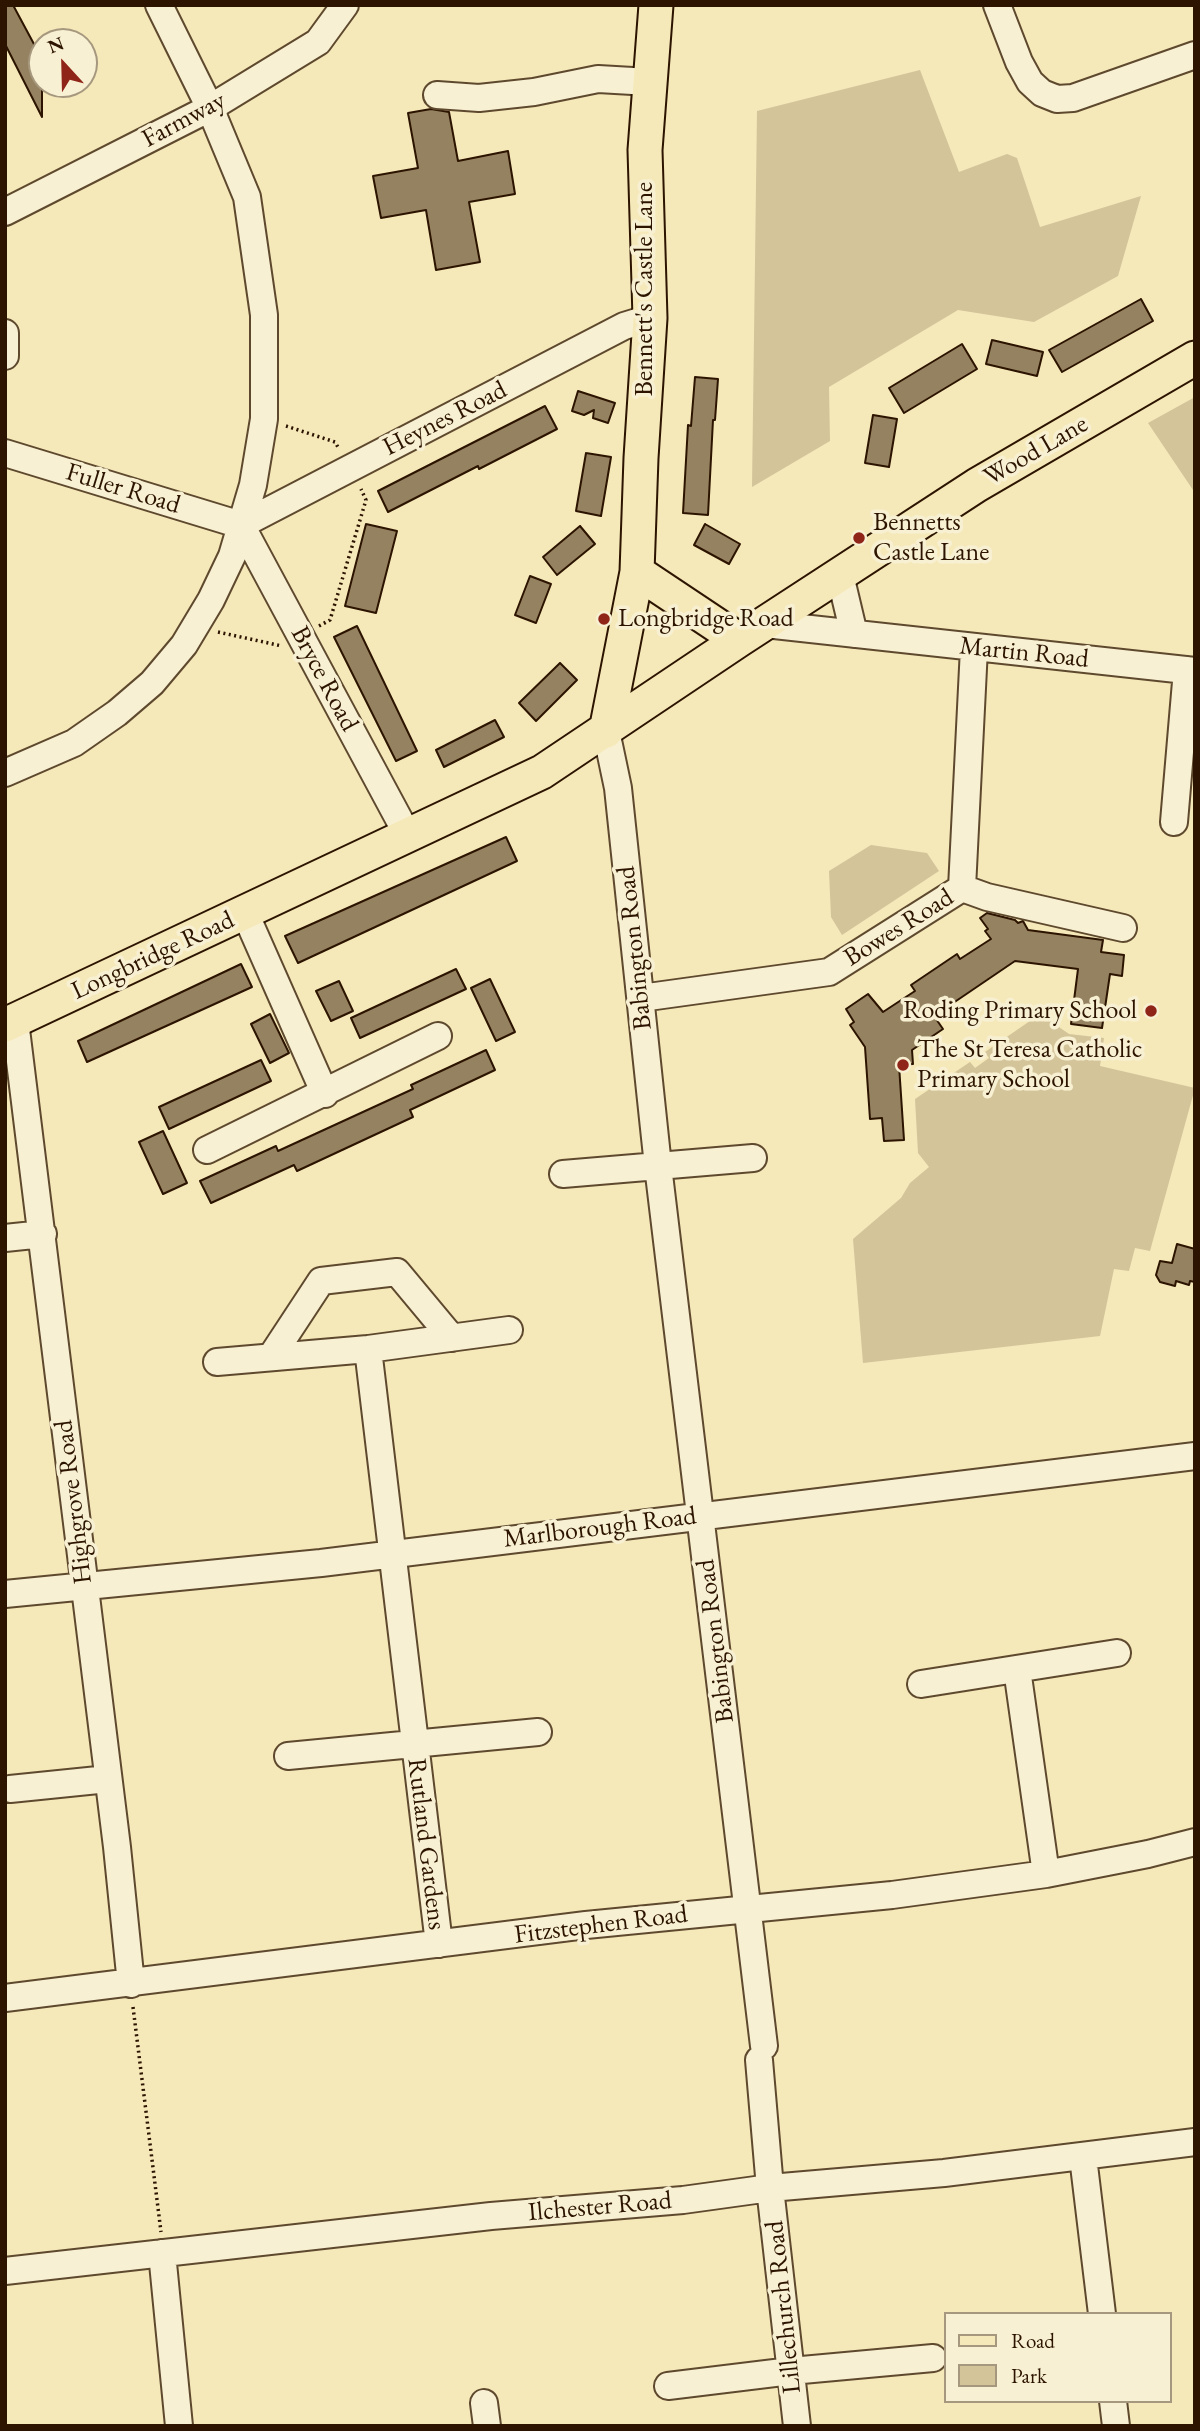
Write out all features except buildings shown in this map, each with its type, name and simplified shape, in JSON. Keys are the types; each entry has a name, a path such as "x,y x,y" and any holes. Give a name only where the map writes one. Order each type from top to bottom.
{"main road":[{"name":"Bennett's Castle Lane","path":"606,731 637,572 640,458 650,318 645,150 656,5"},
{"name":"Wood Lane","path":"752,632 977,485 1195,358"},
{"path":"637,572 752,632"},
{"name":"Longbridge Road","path":"10,1023 542,772 752,632"}],"street":[{"path":"5,774 74,743 117,713 152,683 184,645 211,600 232,556 253,485 264,419 264,315 247,197 210,108 159,5"},
{"name":"Farmway","path":"5,212 210,108 318,42 345,5"},
{"path":"996,5 1030,82 1042,93 1057,99 1073,98 1195,55"},
{"path":"437,94 479,99 534,92 598,79 650,82"},
{"name":"Heynes Road","path":"241,525 624,326 650,318"},
{"path":"5,333 5,356"},
{"name":"Fuller Road","path":"5,453 241,525"},
{"name":"Bryce Road","path":"241,525 407,834"},
{"path":"840,575 854,634"},
{"name":"Martin Road","path":"752,632 854,634 1191,670"},
{"name":"Bowes Road","path":"641,998 828,972 962,888 974,648"},
{"path":"1174,822 1191,670"},
{"name":"Babington Road","path":"606,731 618,788 658,1166 748,1908 761,2053"},
{"path":"962,888 987,898 1123,928"},
{"path":"245,913 325,1094"},
{"name":"Highgrove Road","path":"10,1023 43,1234 131,1984"},
{"path":"207,1150 438,1036"},
{"path":"563,1174 754,1158"},
{"path":"5,1238 43,1234"},
{"path":"271,1357 321,1281 397,1272 452,1338"},
{"path":"217,1362 368,1349 509,1330"},
{"name":"Rutland Gardens","path":"368,1349 439,1944"},
{"name":"Marlborough Road","path":"5,1594 391,1554 1195,1456"},
{"path":"921,1684 1117,1653"},
{"path":"1017,1669 1046,1874"},
{"name":"Rutland Gardens","path":"288,1756 538,1732"},
{"path":"10,1789 108,1779"},
{"name":"Fitzstephen Road","path":"5,1998 748,1908 892,1895 1046,1874 1195,1842"},
{"name":"Lillechurch Road","path":"761,2053 770,2188 797,2426"},
{"name":"Ilchester Road","path":"5,2271 162,2242 683,2200 770,2188 1083,2157 1195,2141"},
{"path":"1083,2157 1102,2312"},
{"path":"162,2242 179,2426"},
{"path":"668,2386 933,2358"},
{"path":"1113,2403 1116,2426"}],"path":[{"path":"195,626 280,647 330,620 366,500 335,442 264,419"},
{"path":"135,2020 162,2242"}],"green space":[{"path":"920,70 959,172 1007,154 1017,158 1040,227 1141,196 1118,276 1034,322 958,310 829,387 830,441 752,487 757,111"},
{"path":"1195,397 1195,493 1148,423"},
{"path":"871,845 927,853 939,871 842,935 831,917 829,871"},
{"path":"1040,1014 1069,1034 1104,1038 1100,1066 1195,1088 1150,1251 1135,1248 1129,1271 1114,1269 1100,1336 863,1363 853,1239 901,1198 910,1183 929,1167 918,1153 915,1099 970,1062 975,1068 989,1058 985,1052"}],"place":[{"name":"Bennetts Castle Lane","path":"859,538"},
{"name":"Longbridge Road","path":"604,619"},
{"name":"Roding Primary School","path":"1151,1011"},
{"name":"The St Teresa Catholic Primary School","path":"903,1065"}]}
